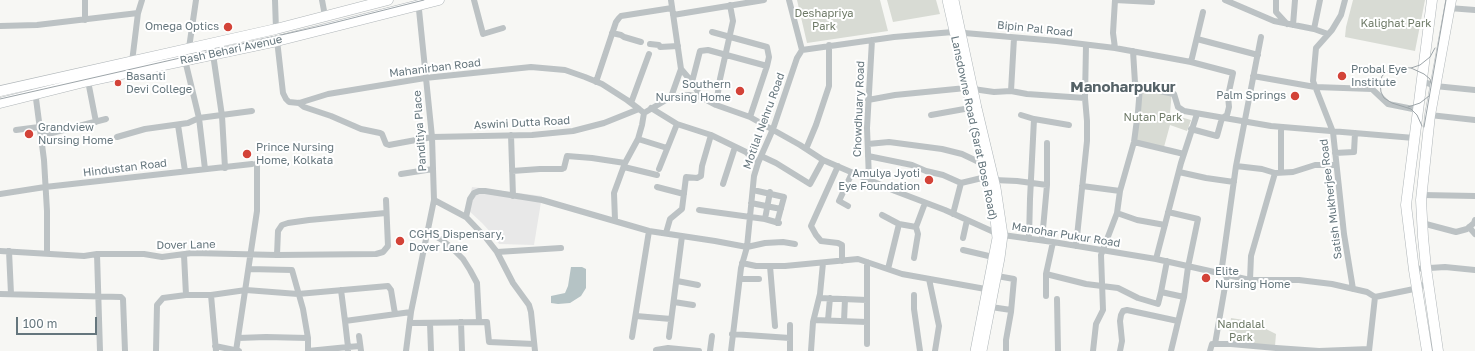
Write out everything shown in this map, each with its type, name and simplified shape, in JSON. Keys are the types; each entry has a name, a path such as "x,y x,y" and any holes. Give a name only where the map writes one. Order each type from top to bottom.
{"main road":[{"name":"Rash Behari Avenue","path":"0,91 276,29 388,0"},
{"name":"Rash Behari Avenue","path":"0,103 88,81 277,41 418,3 439,0"},
{"name":"Lansdowne Road (Sarat Bose Road)","path":"947,0 958,32"},
{"name":"Lansdowne Road (Sarat Bose Road)","path":"954,0 958,32 990,178 1000,234 997,276 991,290 975,351"},
{"path":"1427,351 1406,205 1432,0"},
{"path":"1438,351 1426,268 1422,223 1422,195 1430,115 1450,4"},
{"name":"Lansdowne Road (Sarat Bose Road)","path":"970,88 970,108 983,164 990,178"},
{"name":"Lansdowne Road (Sarat Bose Road)","path":"982,351 991,307 993,256 997,238 1000,234"}],"street":[{"path":"85,0 85,20"},
{"path":"132,62 138,13 142,0"},
{"path":"189,48 196,0"},
{"path":"275,0 277,41 283,93 288,102 299,103"},
{"path":"322,0 325,16"},
{"path":"474,0 484,34 503,28"},
{"path":"671,0 681,69 671,97 689,95 701,97"},
{"path":"718,0 719,7"},
{"path":"673,15 764,0"},
{"path":"789,0 802,50 829,45 902,36 958,32"},
{"path":"1115,48 1113,33 1115,0 1152,2"},
{"path":"1225,0 1274,21 1314,29 1328,34"},
{"path":"1276,0 1276,12 1290,24"},
{"path":"1290,24 1294,0"},
{"path":"1314,29 1320,0"},
{"name":"Satish Mukherjee Road","path":"1345,0 1341,14 1328,34 1316,48 1313,81 1333,132 1344,234 1353,289"},
{"name":"Panditiya Place","path":"406,351 412,312 434,200 432,137 418,3"},
{"path":"1450,4 1475,10"},
{"path":"716,105 725,54 733,21 730,5"},
{"path":"596,82 616,22 621,16 672,8"},
{"path":"1191,62 1203,12"},
{"path":"0,26 37,25 138,13"},
{"path":"712,32 767,47 769,57 767,66 750,117"},
{"name":"Bipin Pal Road","path":"958,32 1115,48 1191,62 1233,73 1228,96 1229,108 1227,115 1222,118"},
{"path":"612,33 641,42"},
{"path":"1215,344 1236,166 1261,37"},
{"path":"1011,91 1014,38"},
{"path":"1197,39 1258,55"},
{"name":"Chowdhuary Road","path":"868,179 868,100 872,40"},
{"path":"650,44 659,45 660,47 678,46"},
{"path":"806,149 829,86 829,45"},
{"path":"1076,246 1087,141 1085,98 1086,45"},
{"path":"692,82 700,51 708,50 767,66"},
{"name":"Motilal Nehru Road","path":"731,351 742,263 747,247 751,203 758,163 773,129 797,58 802,50"},
{"path":"1132,51 1135,83 1140,87 1174,94 1176,105 1180,109 1196,114 1244,123 1414,138"},
{"path":"213,54 222,116 225,168"},
{"path":"631,103 648,54"},
{"path":"185,60 199,118 205,169"},
{"name":"Mahanirban Road","path":"299,103 328,94 425,78 531,67 564,70 596,82 642,111"},
{"path":"681,69 692,82 701,97"},
{"path":"1253,76 1315,87 1372,89 1388,104 1418,110"},
{"path":"88,81 96,122"},
{"path":"1422,81 1435,86 1475,90"},
{"path":"34,83 47,211 47,253"},
{"path":"1093,351 1096,324 1103,311 1101,266 1103,251 1117,213 1120,191 1134,142 1140,87"},
{"path":"868,100 895,95 970,88 994,92 1011,91 1027,94 1085,98"},
{"name":"Aswini Dutta Road","path":"299,103 304,107 331,116 361,129 380,133 388,145 432,137 511,135 573,131 651,108 671,97"},
{"name":"Manohar Pukur Road","path":"701,97 716,105 750,117 773,129 823,160 1000,234 1156,259 1250,280 1315,281 1335,284 1367,292 1375,297"},
{"path":"651,108 677,124 710,135 746,152 758,163"},
{"path":"931,115 970,108"},
{"path":"117,137 145,129 188,123 199,118 252,111"},
{"path":"615,220 614,193 625,165 638,139 642,125 642,111"},
{"path":"1156,259 1196,114"},
{"path":"1022,115 1034,119 1069,125"},
{"path":"1430,115 1475,120"},
{"path":"40,136 96,122 106,118"},
{"path":"1191,129 1217,136 1222,118"},
{"path":"1029,239 1034,119"},
{"path":"512,171 540,168 563,169 566,156 592,158 658,172 666,148 677,124"},
{"path":"178,125 185,171"},
{"path":"16,130 39,126"},
{"path":"1250,280 1251,256 1278,172 1281,127"},
{"path":"1335,153 1354,152 1355,133"},
{"path":"511,135 513,196"},
{"path":"666,233 670,220 682,209 686,177 697,178 701,176 710,135"},
{"path":"638,139 666,148"},
{"path":"868,144 889,142 942,149 962,154 983,164"},
{"path":"1134,142 1184,154"},
{"path":"1042,240 1047,143"},
{"path":"723,184 735,147"},
{"path":"762,156 810,184 823,160"},
{"path":"868,156 912,165 926,171 943,175 961,183 990,178 1046,185"},
{"name":"Hindustan Road","path":"0,194 45,187 254,164 258,204 252,255"},
{"path":"1236,166 1278,172 1293,172 1315,165 1336,165"},
{"path":"838,166 811,226 821,241 838,243 842,245 842,261"},
{"path":"402,174 433,169"},
{"path":"1179,172 1234,182"},
{"path":"848,206 838,201 852,173"},
{"path":"953,214 961,183"},
{"path":"1082,186 1120,191"},
{"path":"657,187 684,194"},
{"path":"699,210 765,219 778,223 784,197 770,192 753,190"},
{"path":"466,217 470,199 474,193 479,191 542,200 649,231 715,240 747,247 765,243 783,242 796,244"},
{"path":"765,219 770,192"},
{"path":"1422,195 1475,196"},
{"name":"Dover Lane","path":"0,251 84,256 97,254 144,254 162,257 192,253 252,255 376,254 383,252 388,246 386,200"},
{"path":"410,324 479,321 488,322 489,342 535,348 529,305 510,278 497,252 466,217 434,200"},
{"path":"751,203 781,209"},
{"path":"914,258 918,234 916,227 925,203"},
{"path":"1168,212 1198,218 1188,267 1184,297 1171,351"},
{"path":"277,255 278,230 288,223 386,213"},
{"path":"1117,213 1137,220 1165,225"},
{"path":"882,215 899,224 916,227"},
{"path":"963,238 967,220"},
{"path":"1422,223 1456,232 1469,227 1475,220"},
{"path":"888,269 899,224"},
{"path":"1469,227 1475,234"},
{"path":"632,337 649,231"},
{"path":"428,232 452,248 463,259 470,270 476,283 479,321"},
{"path":"669,337 682,236"},
{"path":"1046,296 1046,274 1053,242"},
{"path":"497,252 561,248"},
{"path":"963,250 993,256"},
{"path":"9,251 11,294"},
{"path":"97,254 100,351"},
{"path":"184,255 186,295"},
{"path":"211,295 216,349 238,351 238,338 252,255"},
{"path":"742,263 756,266 799,266 858,259 902,274 991,290"},
{"path":"1046,274 1086,284 1118,288 1138,298 1158,304 1166,261"},
{"path":"866,344 867,262"},
{"path":"811,351 814,320 819,298 823,263"},
{"path":"770,266 775,326"},
{"path":"1414,269 1445,267 1475,270"},
{"path":"249,269 292,270 308,338 308,351 360,348 359,336"},
{"path":"997,276 1014,279 1006,340 1006,351"},
{"path":"740,280 759,279"},
{"path":"929,279 939,326 935,351"},
{"path":"677,281 698,285"},
{"path":"1210,351 1212,344 1231,344 1314,351 1369,350 1375,297 1414,289 1417,285 1428,286"},
{"path":"156,351 157,305 163,298 186,295 211,295 246,290 298,294 388,286 391,290 395,314"},
{"path":"340,290 348,349"},
{"path":"1160,292 1184,297"},
{"path":"0,294 35,294 99,298 114,297 123,299 125,351"},
{"path":"914,296 914,309 920,351"},
{"path":"819,298 867,300"},
{"path":"828,320 830,298"},
{"path":"844,321 845,299"},
{"path":"1057,299 1058,351"},
{"path":"674,302 693,305"},
{"path":"991,307 1011,310"},
{"path":"1120,351 1122,341 1120,321 1123,311 1127,310 1178,321"},
{"path":"345,321 412,312"},
{"path":"636,316 671,319"},
{"path":"814,320 867,322"},
{"path":"462,322 462,351"},
{"path":"430,323 431,351"},
{"path":"790,325 790,351"},
{"path":"732,334 790,338"},
{"path":"710,351 712,336"},
{"path":"238,338 308,338"},
{"path":"656,350 668,348 699,351"}],"shaded area":[{"path":"472,187 542,196 534,245 499,244 495,237 467,209"},
{"path":"571,267 582,267 586,269 586,288 581,296 570,303 551,303 551,296 565,293 568,286"}],"green space":[{"name":"Deshapriya Park","path":"797,0 880,0 888,31 807,43"},
{"path":"887,0 936,0 940,14 893,22"},
{"name":"Kalighat Park","path":"1353,0 1425,0 1415,51 1345,37"},
{"name":"Nutan Park","path":"1139,86 1172,90 1170,114 1191,120 1187,131 1170,125 1164,147 1134,143"},
{"name":"Nandalal Park","path":"1231,318 1250,321 1276,334 1275,346 1228,342"}],"tram line":[{"path":"0,99 325,25 424,0"},
{"path":"1424,127 1446,0"},
{"path":"1422,126 1417,115 1411,109 1392,103 1384,98 1381,92 1380,83 1382,76 1389,70 1397,67 1411,68 1420,65 1430,57 1435,48"},
{"path":"1411,68 1424,74 1430,79 1431,83"},
{"path":"1408,107 1420,103 1429,96"}],"place":[{"name":"Omega Optics","path":"228,27"},
{"name":"Probal Eye Institute","path":"1342,76"},
{"name":"Basanti Devi College","path":"118,83"},
{"name":"Southern Nursing Home","path":"740,91"},
{"name":"Palm Springs","path":"1295,96"},
{"name":"Grandview Nursing Home","path":"29,134"},
{"name":"Prince Nursing Home, Kolkata","path":"247,154"},
{"name":"Amulya Jyoti Eye Foundation","path":"929,180"},
{"name":"CGHS Dispensary, Dover Lane","path":"400,241"},
{"name":"Elite Nursing Home","path":"1206,278"}],"district":[{"name":"Manoharpukur","path":"1123,87"}]}
